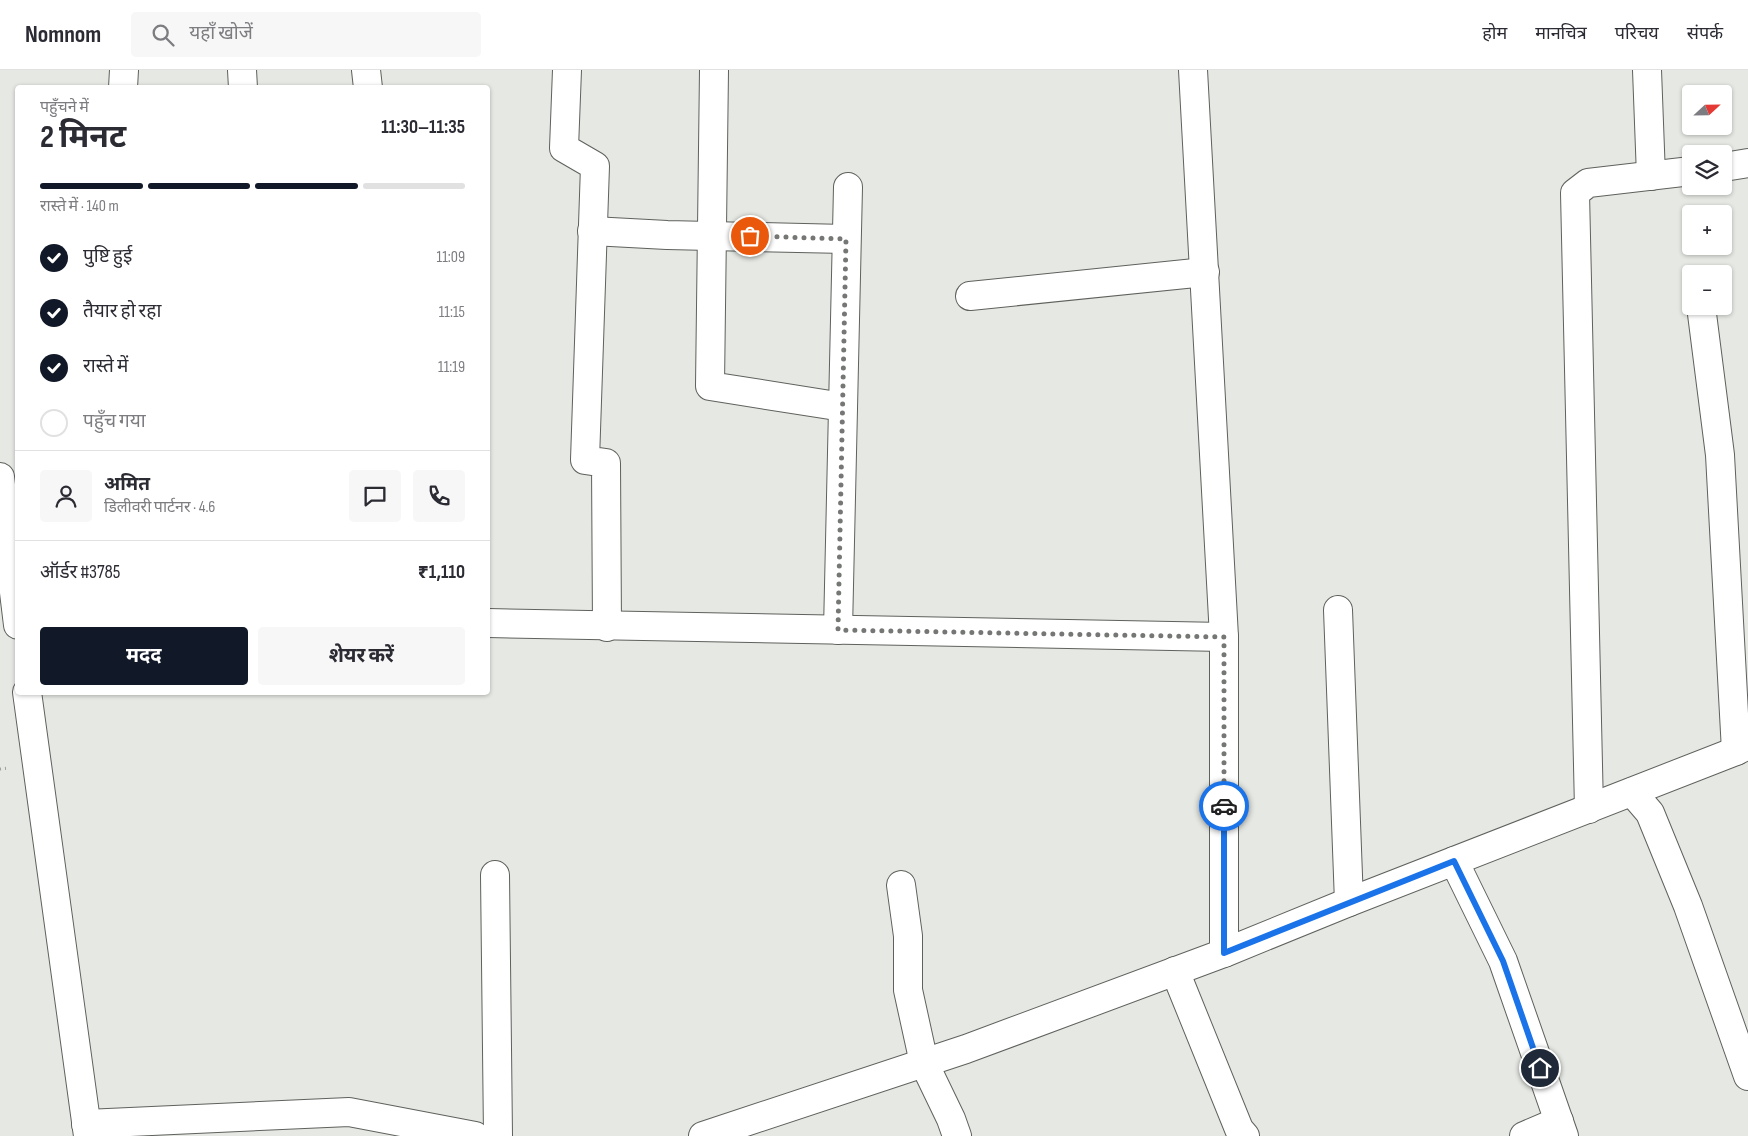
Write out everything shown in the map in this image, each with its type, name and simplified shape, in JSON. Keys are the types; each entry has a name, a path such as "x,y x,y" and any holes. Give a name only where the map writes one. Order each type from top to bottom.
{"street":[{"path":"123,85 124,70"},
{"path":"242,70 243,85"},
{"path":"366,70 368,85"},
{"path":"567,70 564,148 595,166 585,460 606,464 607,627"},
{"path":"714,70 710,386 843,407"},
{"path":"1193,70 1224,637 1224,953"},
{"path":"1647,70 1651,176"},
{"path":"1732,165 1748,163"},
{"path":"1589,809 1575,193 1588,183 1682,172"},
{"path":"838,630 848,187"},
{"path":"592,230 668,235 846,239"},
{"path":"970,296 1205,272"},
{"path":"703,1136 966,1049 1224,953 1454,861 1744,751 1720,455 1702,315"},
{"path":"0,477 15,599"},
{"path":"1338,610 1350,902"},
{"path":"490,623 607,627 1224,637"},
{"path":"27,695 87,1130 349,1112 475,1136"},
{"path":"1632,792 1650,813 1688,906 1748,1076"},
{"path":"1454,861 1503,961 1562,1128 1524,1136"},
{"path":"495,875 498,1136"},
{"path":"900,885 908,936 908,990 924,1063 951,1119 957,1136"},
{"path":"1175,971 1239,1129 1245,1136"}],"way so far":[{"path":"750,236 846,239 838,630 1224,637 1224,806"}],"route":[{"path":"1224,806 1224,953 1454,861 1503,961 1540,1068"}]}
